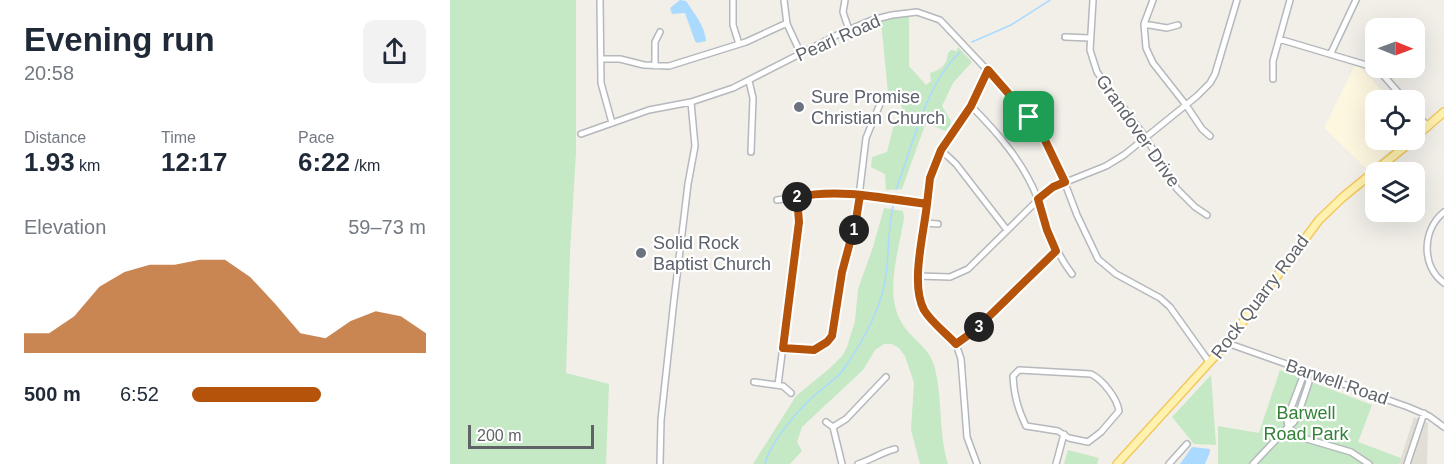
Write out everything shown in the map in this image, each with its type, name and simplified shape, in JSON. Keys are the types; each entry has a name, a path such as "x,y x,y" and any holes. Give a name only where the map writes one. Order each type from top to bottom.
{"main road":[{"name":"Rock Quarry Road","path":"1430,125 1444,112"},
{"name":"Rock Quarry Road","path":"1425,129 1444,117"},
{"name":"Rock Quarry Road","path":"1117,464 1227,343 1319,220 1343,197 1401,150"}],"street":[{"path":"600,0 603,96 612,123"},
{"path":"734,0 733,20 739,44"},
{"path":"784,0 787,23 801,54"},
{"path":"845,0 843,12 849,30"},
{"name":"Grandover Drive","path":"1093,0 1090,50 1097,72 1146,138 1177,189 1195,207 1207,215"},
{"path":"1153,0 1144,24 1144,39 1148,55 1202,129 1210,136"},
{"path":"918,276 950,277 968,269 1053,187 1116,160 1205,89 1215,74 1237,0"},
{"path":"1273,79 1271,70 1290,0"},
{"path":"1331,53 1356,0"},
{"name":"Pearl Road","path":"581,134 649,110 691,102 733,88 872,20 917,12 926,14 940,20 950,28 1043,136 1098,259 1116,274 1160,298 1170,307 1210,363"},
{"path":"601,59 620,59 655,66 669,66 739,44 787,23"},
{"path":"1144,24 1167,28 1178,25"},
{"path":"655,66 656,42 660,32"},
{"path":"1065,37 1090,38"},
{"path":"1279,39 1373,67 1396,90"},
{"path":"977,464 968,437 962,369 956,344 924,310 918,289 918,276 930,178 941,150 971,106 988,70"},
{"path":"748,81 753,98 751,152"},
{"path":"660,464 661,420 674,300 688,184 695,146 696,133 691,102"},
{"path":"783,348 814,350 832,336 842,272 856,220 866,138 871,121 880,104"},
{"path":"971,106 1013,153 1029,179 1056,251 1072,274"},
{"path":"1425,121 1430,125"},
{"path":"941,150 956,164 1007,230"},
{"path":"777,200 828,192 927,204"},
{"path":"778,385 799,222 797,197"},
{"path":"1444,212 1428,233 1427,247 1432,271 1444,284"},
{"path":"925,223 938,224"},
{"path":"956,344 974,331 1056,251"},
{"name":"Barwell Road","path":"1227,343 1424,414 1444,426"},
{"path":"1019,370 1091,374 1097,377 1118,403 1119,411 1101,432 1088,442 1069,438 1064,434 1051,429 1034,429 1026,426 1014,396 1014,376 1019,370"},
{"path":"1305,371 1287,419 1288,427 1300,437 1351,452 1369,464"},
{"path":"833,427 846,419 886,377"},
{"path":"754,382 778,385 790,393"},
{"path":"1407,464 1424,414"},
{"path":"826,422 833,427 843,464"},
{"path":"1253,464 1288,427"},
{"path":"1056,464 1064,434"},
{"path":"1169,464 1187,444"},
{"path":"858,464 870,461 895,448"}],"shaded area":[{"path":"1356,63 1365,73 1365,78 1370,78 1382,90 1365,90 1365,150 1391,150 1376,162 1365,162 1365,167 1324,128"},
{"path":"1414,417 1428,423 1427,464 1399,464"}],"green space":[{"path":"450,0 576,0 576,152 566,373 609,384 606,464 450,464"},
{"path":"909,14 909,66 926,85 931,81 930,73 943,66 951,50 957,51 958,47 972,62 953,83 942,106 951,121 950,126 945,131 929,124 925,125 902,189 886,190 885,174 871,167 872,157 887,152 894,124 902,107 899,102 889,103 881,21"},
{"path":"884,208 903,211 904,218 894,273 894,300 903,325 932,359 934,365 948,464 920,464 911,430 914,383 905,356 899,348 892,344 884,344 875,350 863,370 802,427 797,442 802,451 790,464 753,464 796,396 843,355 855,321 858,289"},
{"name":"Barwell Road Park","path":"1280,370 1372,405 1358,442 1401,458 1399,464 1218,464 1218,426 1259,433"},
{"path":"1211,375 1216,445 1194,444 1172,417"},
{"path":"1068,450 1099,458 1097,464 1064,464"}],"water":[{"path":"680,0 686,1 696,15 704,30 706,41 697,43 695,41 685,13 672,14 670,8"},
{"path":"1192,447 1210,449 1205,464 1180,464"}],"waterway":[{"path":"972,42 1011,25 1050,0"},
{"path":"896,189 929,98 937,81 960,52"},
{"path":"765,464 786,426 819,391 843,370 870,325 884,287 893,206"}],"place":[{"name":"Sure Promise Christian Church","path":"799,107"},
{"name":"Solid Rock Baptist Church","path":"641,253"}],"route":[{"path":"1029,117 988,70 971,106 941,150 930,178 927,204 860,195 842,272 832,336 814,350 783,348 799,222 797,197 820,192 860,195 904,201 927,204 918,276 920,301 931,320 956,344 974,331 1056,251 1038,199 1053,187 1065,182 1043,136 1029,117"}]}
